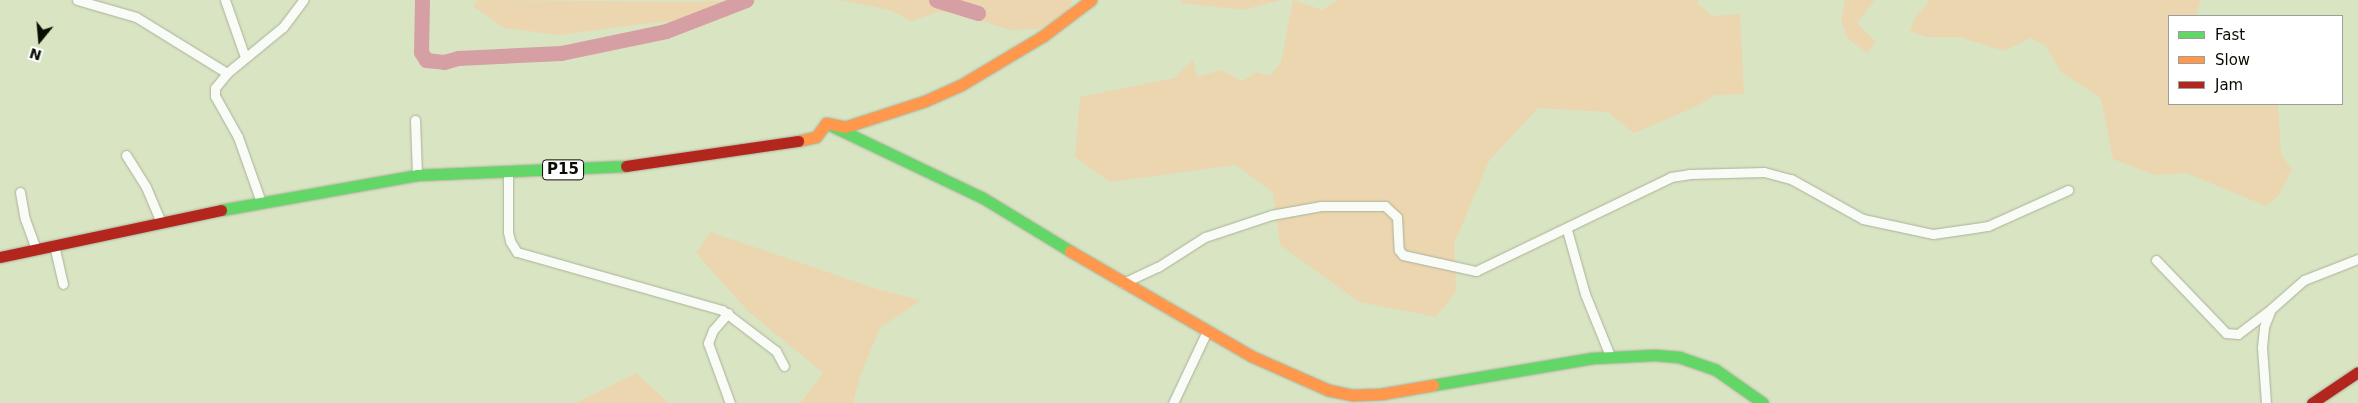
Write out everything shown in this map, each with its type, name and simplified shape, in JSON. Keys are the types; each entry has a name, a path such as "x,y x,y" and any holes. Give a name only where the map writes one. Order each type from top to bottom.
{"main road":[{"path":"826,123 845,127 939,94 1043,36 1092,0"},
{"path":"826,123 983,198 1206,331 1286,373 1323,388 1352,395 1463,382 1610,356 1647,354 1679,357 1716,370 1763,403"},
{"name":"P15","path":"0,257 261,202 417,175 637,166 727,154 816,137 826,123"},
{"path":"2312,403 2358,372"}],"street":[{"path":"77,0 136,16 227,73"},
{"path":"225,0 245,57"},
{"path":"261,202 238,137 215,96 215,88 227,73 283,27 303,0"},
{"path":"415,120 417,175"},
{"path":"126,155 146,187 161,223"},
{"path":"508,172 508,232 510,241 517,252 728,313 776,352 784,366"},
{"path":"1123,283 1158,267 1205,237 1270,215 1321,206 1385,206 1397,217 1399,250 1403,255 1476,271 1567,230 1671,177 1689,174 1764,172 1791,179 1852,215 1933,234 1988,226 2068,190"},
{"path":"20,192 25,219 36,249"},
{"path":"1567,230 1585,294 1610,356"},
{"path":"54,245 62,284"},
{"path":"2156,260 2226,333 2238,334 2271,309 2304,280 2358,259"},
{"path":"2266,403 2262,347 2271,309"},
{"path":"728,313 713,330 708,343 730,403"},
{"path":"1173,403 1206,331"}],"shaded area":[{"path":"478,0 693,2 745,0 728,17 642,24 559,35 504,28 473,6"},
{"path":"840,0 1072,0 1070,10 1051,25 1035,29 1010,30 954,12 938,12 911,21 890,10"},
{"path":"1181,0 1281,0 1243,10 1181,3"},
{"path":"1293,0 1322,10 1338,0 1698,0 1697,3 1712,16 1740,14 1744,94 1715,95 1693,108 1634,133 1608,112 1538,108 1489,161 1454,244 1456,292 1436,317 1359,302 1280,245 1273,193 1236,165 1110,182 1075,157 1080,97 1174,78 1193,60 1197,77 1221,70 1242,81 1257,72 1270,76 1281,62"},
{"path":"1845,0 1875,0 1857,23 1876,42 1867,53 1848,39 1841,21"},
{"path":"1930,0 2201,0 2196,15 2168,15 2168,105 2278,105 2281,154 2292,170 2279,195 2266,206 2186,173 2155,175 2113,159 2101,98 2061,72 2046,46 2031,38 2004,51 1960,37 1926,37 1910,31 1915,18"},
{"path":"710,232 877,289 921,300 880,328 860,376 853,403 800,403 823,373 747,310 696,253"},
{"path":"636,373 669,403 576,403"}],"waterway":[{"path":"422,0 421,52 426,60 444,62 458,58 561,53 666,31 746,0"},
{"path":"936,0 978,13"}],"traffic: fast":[{"path":"832,126 983,198 1070,251"},
{"path":"221,210 417,175 626,166"},
{"path":"1433,385 1593,358 1655,355 1679,357 1716,370 1763,403"}],"traffic: slow":[{"path":"798,141 816,137 826,123 845,127 925,101 961,85 1043,36 1091,0"},
{"path":"1070,251 1251,356 1328,390 1352,395 1381,394 1433,385"}],"traffic: jam":[{"path":"626,166 798,141"},
{"path":"0,257 221,210"},
{"path":"2312,403 2358,372"}]}
